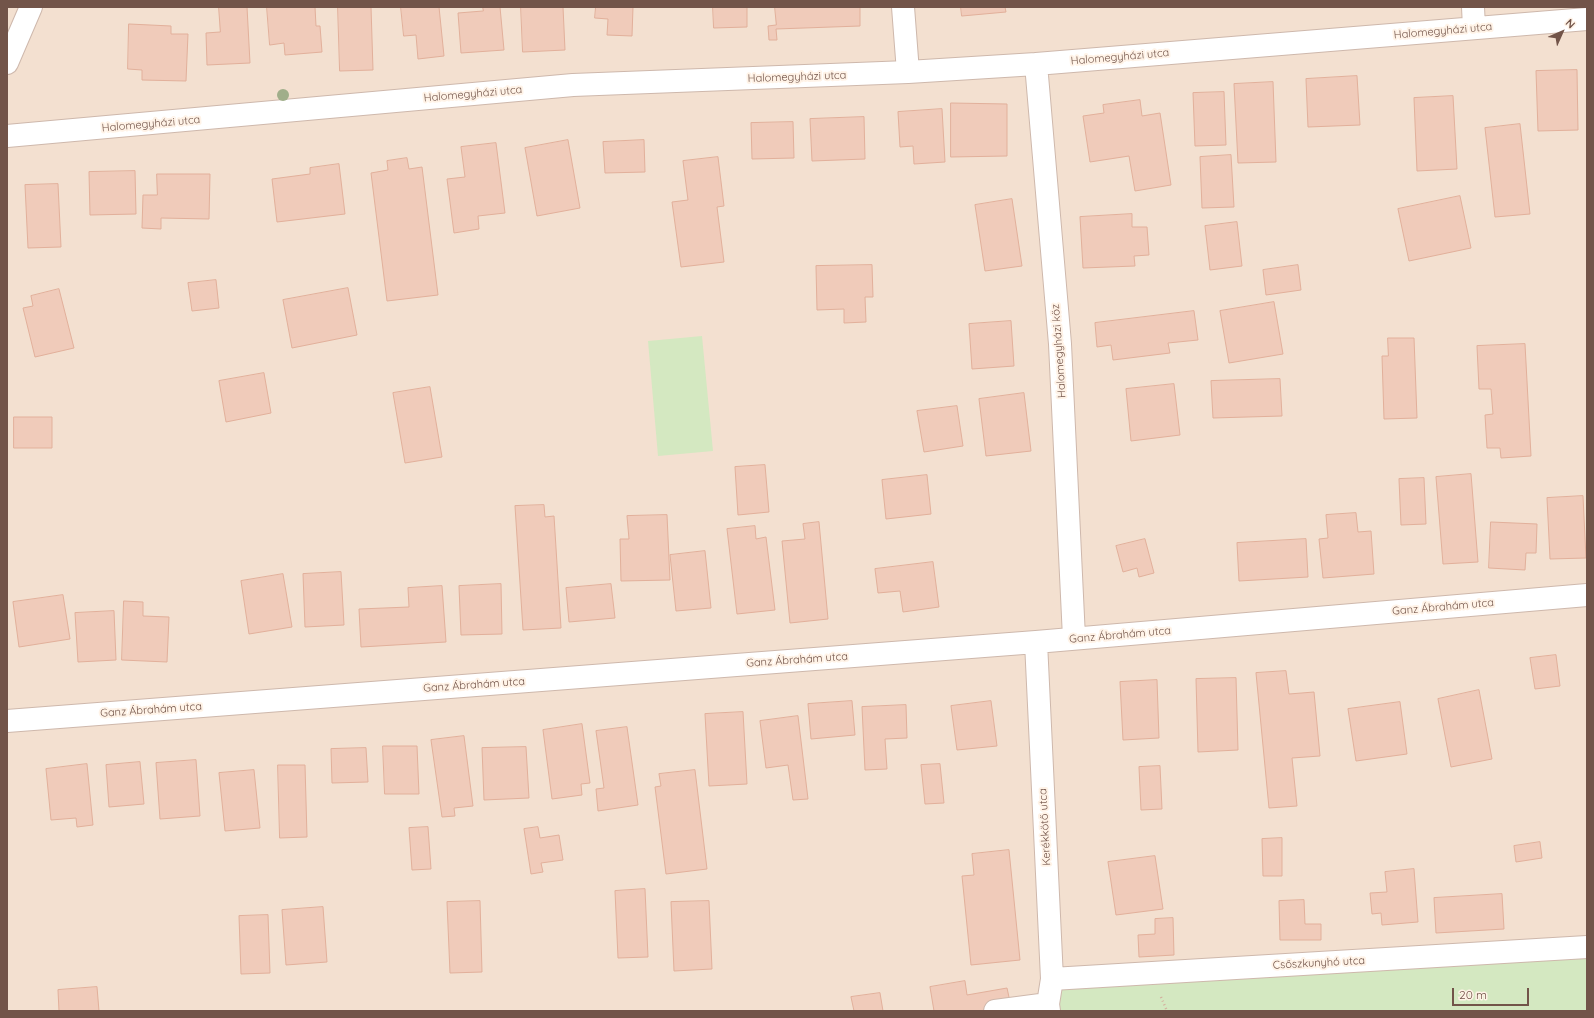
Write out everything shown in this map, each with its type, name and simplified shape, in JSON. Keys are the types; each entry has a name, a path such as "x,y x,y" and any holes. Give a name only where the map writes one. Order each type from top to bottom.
{"street":[{"path":"7,63 31,7"},
{"path":"903,7 908,72"},
{"name":"Halomegyházi utca","path":"7,136 573,85 908,72 1036,64 1474,18 1587,19"},
{"name":"Halomegyházi köz","path":"1036,64 1060,344 1074,638"},
{"name":"Ganz Ábrahám utca","path":"7,721 1036,642 1587,595"},
{"name":"Kerékkötő utca","path":"1036,642 1052,979 1048,1007"},
{"name":"Csőszkunyhó utca","path":"1052,979 1587,947"},
{"path":"994,1011 1048,1007"}],"shaded area":[{"path":"7,7 1587,7 1587,940 1049,1011 7,1011"}],"green space":[{"path":"702,336 713,451 658,456 648,341"},
{"path":"1587,947 1587,1011 1049,1011 1052,979"}],"building":[{"path":"219,7 247,7 250,63 207,65 206,33 220,32"},
{"path":"267,7 315,7 316,26 320,26 322,52 285,55 284,43 270,45"},
{"path":"338,7 371,7 373,70 340,71"},
{"path":"401,7 439,7 444,56 418,59 416,35 404,36"},
{"path":"483,7 500,7 504,50 461,53 458,13 483,11"},
{"path":"521,7 563,7 565,50 523,52"},
{"path":"596,7 633,7 632,36 607,35 608,19 595,18"},
{"path":"713,7 747,7 747,27 714,28"},
{"path":"775,7 860,7 860,26 776,29 777,40 769,40 768,26 776,25"},
{"path":"961,7 1005,7 1006,12 962,16"},
{"path":"129,24 171,26 171,34 188,34 186,81 142,80 142,70 128,69"},
{"path":"1577,70 1578,130 1538,131 1536,71"},
{"path":"1357,76 1360,125 1308,127 1306,79"},
{"path":"1273,82 1276,162 1238,163 1234,84"},
{"path":"1224,92 1226,145 1195,146 1193,93"},
{"path":"1453,96 1457,169 1417,171 1414,98"},
{"path":"1140,100 1142,116 1160,113 1171,185 1135,191 1129,156 1090,162 1083,116 1104,113 1103,105"},
{"path":"951,103 1007,104 1007,156 951,157"},
{"path":"942,109 945,162 914,164 913,146 900,147 898,112"},
{"path":"864,117 865,159 812,161 810,119"},
{"path":"793,122 794,158 752,159 751,123"},
{"path":"1520,124 1530,214 1495,217 1485,128"},
{"path":"568,140 580,208 537,216 525,148"},
{"path":"644,140 645,172 605,173 603,142"},
{"path":"496,143 505,213 478,216 479,229 454,233 447,179 465,177 461,147"},
{"path":"1231,155 1234,207 1202,208 1200,157"},
{"path":"718,157 724,206 717,207 724,262 681,267 672,202 688,200 683,161"},
{"path":"407,158 409,169 422,167 438,295 387,301 371,173 388,170 387,161"},
{"path":"339,164 345,214 277,222 272,179 310,174 310,168"},
{"path":"135,171 136,214 90,215 89,172"},
{"path":"157,174 210,174 209,219 161,218 161,229 142,228 143,195 157,195"},
{"path":"58,184 61,247 28,248 25,185"},
{"path":"1460,196 1471,248 1409,261 1398,209"},
{"path":"1012,199 1022,266 985,271 975,205"},
{"path":"1132,214 1132,227 1147,227 1149,255 1134,256 1135,266 1083,268 1080,217"},
{"path":"1237,222 1242,266 1210,270 1205,226"},
{"path":"872,265 873,297 865,297 866,322 844,323 844,309 817,310 816,266"},
{"path":"1298,265 1301,290 1266,295 1263,270"},
{"path":"216,280 219,308 192,311 188,283"},
{"path":"348,288 357,335 292,348 283,300"},
{"path":"59,289 74,348 35,357 23,308 33,306 31,296"},
{"path":"1274,302 1283,354 1229,363 1220,311"},
{"path":"1194,311 1198,340 1168,343 1170,353 1113,360 1111,345 1097,347 1095,323"},
{"path":"1011,321 1014,366 972,369 969,324"},
{"path":"1388,338 1414,338 1417,418 1384,419 1382,356 1388,356"},
{"path":"1525,344 1531,456 1501,458 1500,448 1487,448 1485,415 1493,414 1491,389 1479,389 1477,346"},
{"path":"264,373 271,413 226,422 219,381"},
{"path":"1280,379 1282,416 1213,418 1211,381"},
{"path":"1174,384 1180,435 1131,441 1126,389"},
{"path":"430,387 442,457 405,463 393,393"},
{"path":"1024,393 1031,451 986,456 979,399"},
{"path":"957,406 963,446 924,452 917,411"},
{"path":"14,417 52,417 52,448 14,448"},
{"path":"765,465 769,512 738,515 735,467"},
{"path":"1471,474 1478,562 1443,564 1436,477"},
{"path":"927,475 931,514 886,519 882,480"},
{"path":"1424,478 1426,524 1401,525 1399,479"},
{"path":"1583,496 1586,558 1550,559 1547,498"},
{"path":"544,505 545,517 554,516 561,628 523,630 515,506"},
{"path":"1356,513 1358,532 1371,531 1374,574 1323,578 1319,539 1328,538 1326,515"},
{"path":"667,515 670,580 621,581 620,539 629,539 627,516"},
{"path":"819,522 828,619 790,623 782,541 805,539 803,524"},
{"path":"1491,522 1537,524 1536,553 1526,553 1525,570 1489,568"},
{"path":"755,526 756,539 766,537 775,610 737,614 727,529"},
{"path":"1145,539 1154,573 1139,577 1137,568 1123,572 1116,546"},
{"path":"1306,539 1308,577 1239,581 1237,543"},
{"path":"705,551 711,608 676,611 670,555"},
{"path":"933,562 939,607 903,612 900,591 878,593 875,569"},
{"path":"341,572 344,625 305,627 303,574"},
{"path":"283,574 292,627 249,634 241,581"},
{"path":"501,584 502,634 461,635 459,586"},
{"path":"611,584 615,618 569,622 566,588"},
{"path":"442,586 446,642 361,647 359,609 409,607 408,588"},
{"path":"63,595 70,639 19,647 13,602"},
{"path":"124,601 143,602 143,616 169,617 167,662 122,660"},
{"path":"114,611 116,660 78,662 75,613"},
{"path":"1556,655 1560,686 1535,689 1530,658"},
{"path":"1286,671 1289,694 1314,692 1320,756 1292,758 1297,806 1269,808 1256,673"},
{"path":"1236,678 1238,750 1198,752 1196,679"},
{"path":"1157,680 1159,738 1123,740 1120,682"},
{"path":"1479,690 1492,759 1451,767 1438,699"},
{"path":"852,701 855,735 811,739 808,704"},
{"path":"991,701 997,746 957,750 951,706"},
{"path":"1400,702 1407,754 1356,761 1348,709"},
{"path":"906,705 907,738 885,739 887,769 865,770 862,707"},
{"path":"743,712 747,784 709,786 705,714"},
{"path":"798,716 808,799 793,800 788,765 766,768 760,721"},
{"path":"582,724 590,783 581,784 582,795 552,799 543,730"},
{"path":"627,727 638,805 598,811 596,789 604,788 596,731"},
{"path":"464,736 473,806 454,808 455,816 442,817 431,740"},
{"path":"383,746 417,746 419,794 385,794"},
{"path":"526,747 529,798 484,800 482,748"},
{"path":"366,748 368,782 332,783 331,749"},
{"path":"196,760 200,816 160,819 156,763"},
{"path":"140,762 144,804 109,807 106,765"},
{"path":"87,764 93,825 77,827 76,818 51,820 46,769"},
{"path":"940,764 944,803 925,804 921,765"},
{"path":"278,765 305,765 307,837 280,838"},
{"path":"1160,766 1162,809 1141,810 1139,767"},
{"path":"254,770 260,828 225,831 219,773"},
{"path":"695,770 707,869 666,874 655,787 661,786 659,774"},
{"path":"428,827 431,869 412,870 409,828"},
{"path":"538,827 540,838 559,835 563,860 541,863 543,872 531,874 524,829"},
{"path":"1282,838 1282,876 1263,876 1262,839"},
{"path":"1540,842 1542,858 1516,862 1514,846"},
{"path":"1009,850 1020,960 971,965 962,876 974,875 972,854"},
{"path":"1155,856 1163,909 1116,915 1108,862"},
{"path":"1414,869 1418,922 1382,925 1381,913 1372,914 1370,893 1387,892 1385,872"},
{"path":"645,889 648,957 618,958 615,891"},
{"path":"1502,894 1504,929 1436,933 1434,898"},
{"path":"1304,900 1305,924 1321,924 1321,940 1280,940 1279,901"},
{"path":"480,901 482,972 450,973 447,902"},
{"path":"709,901 712,969 674,971 671,902"},
{"path":"323,907 327,962 286,965 282,910"},
{"path":"268,915 270,973 241,974 239,916"},
{"path":"1173,918 1174,955 1139,957 1138,935 1155,934 1155,919"},
{"path":"965,981 967,995 1007,988 1012,1011 934,1011 930,987"},
{"path":"97,987 99,1011 59,1011 58,990"},
{"path":"880,993 883,1011 854,1011 851,997"}]}
